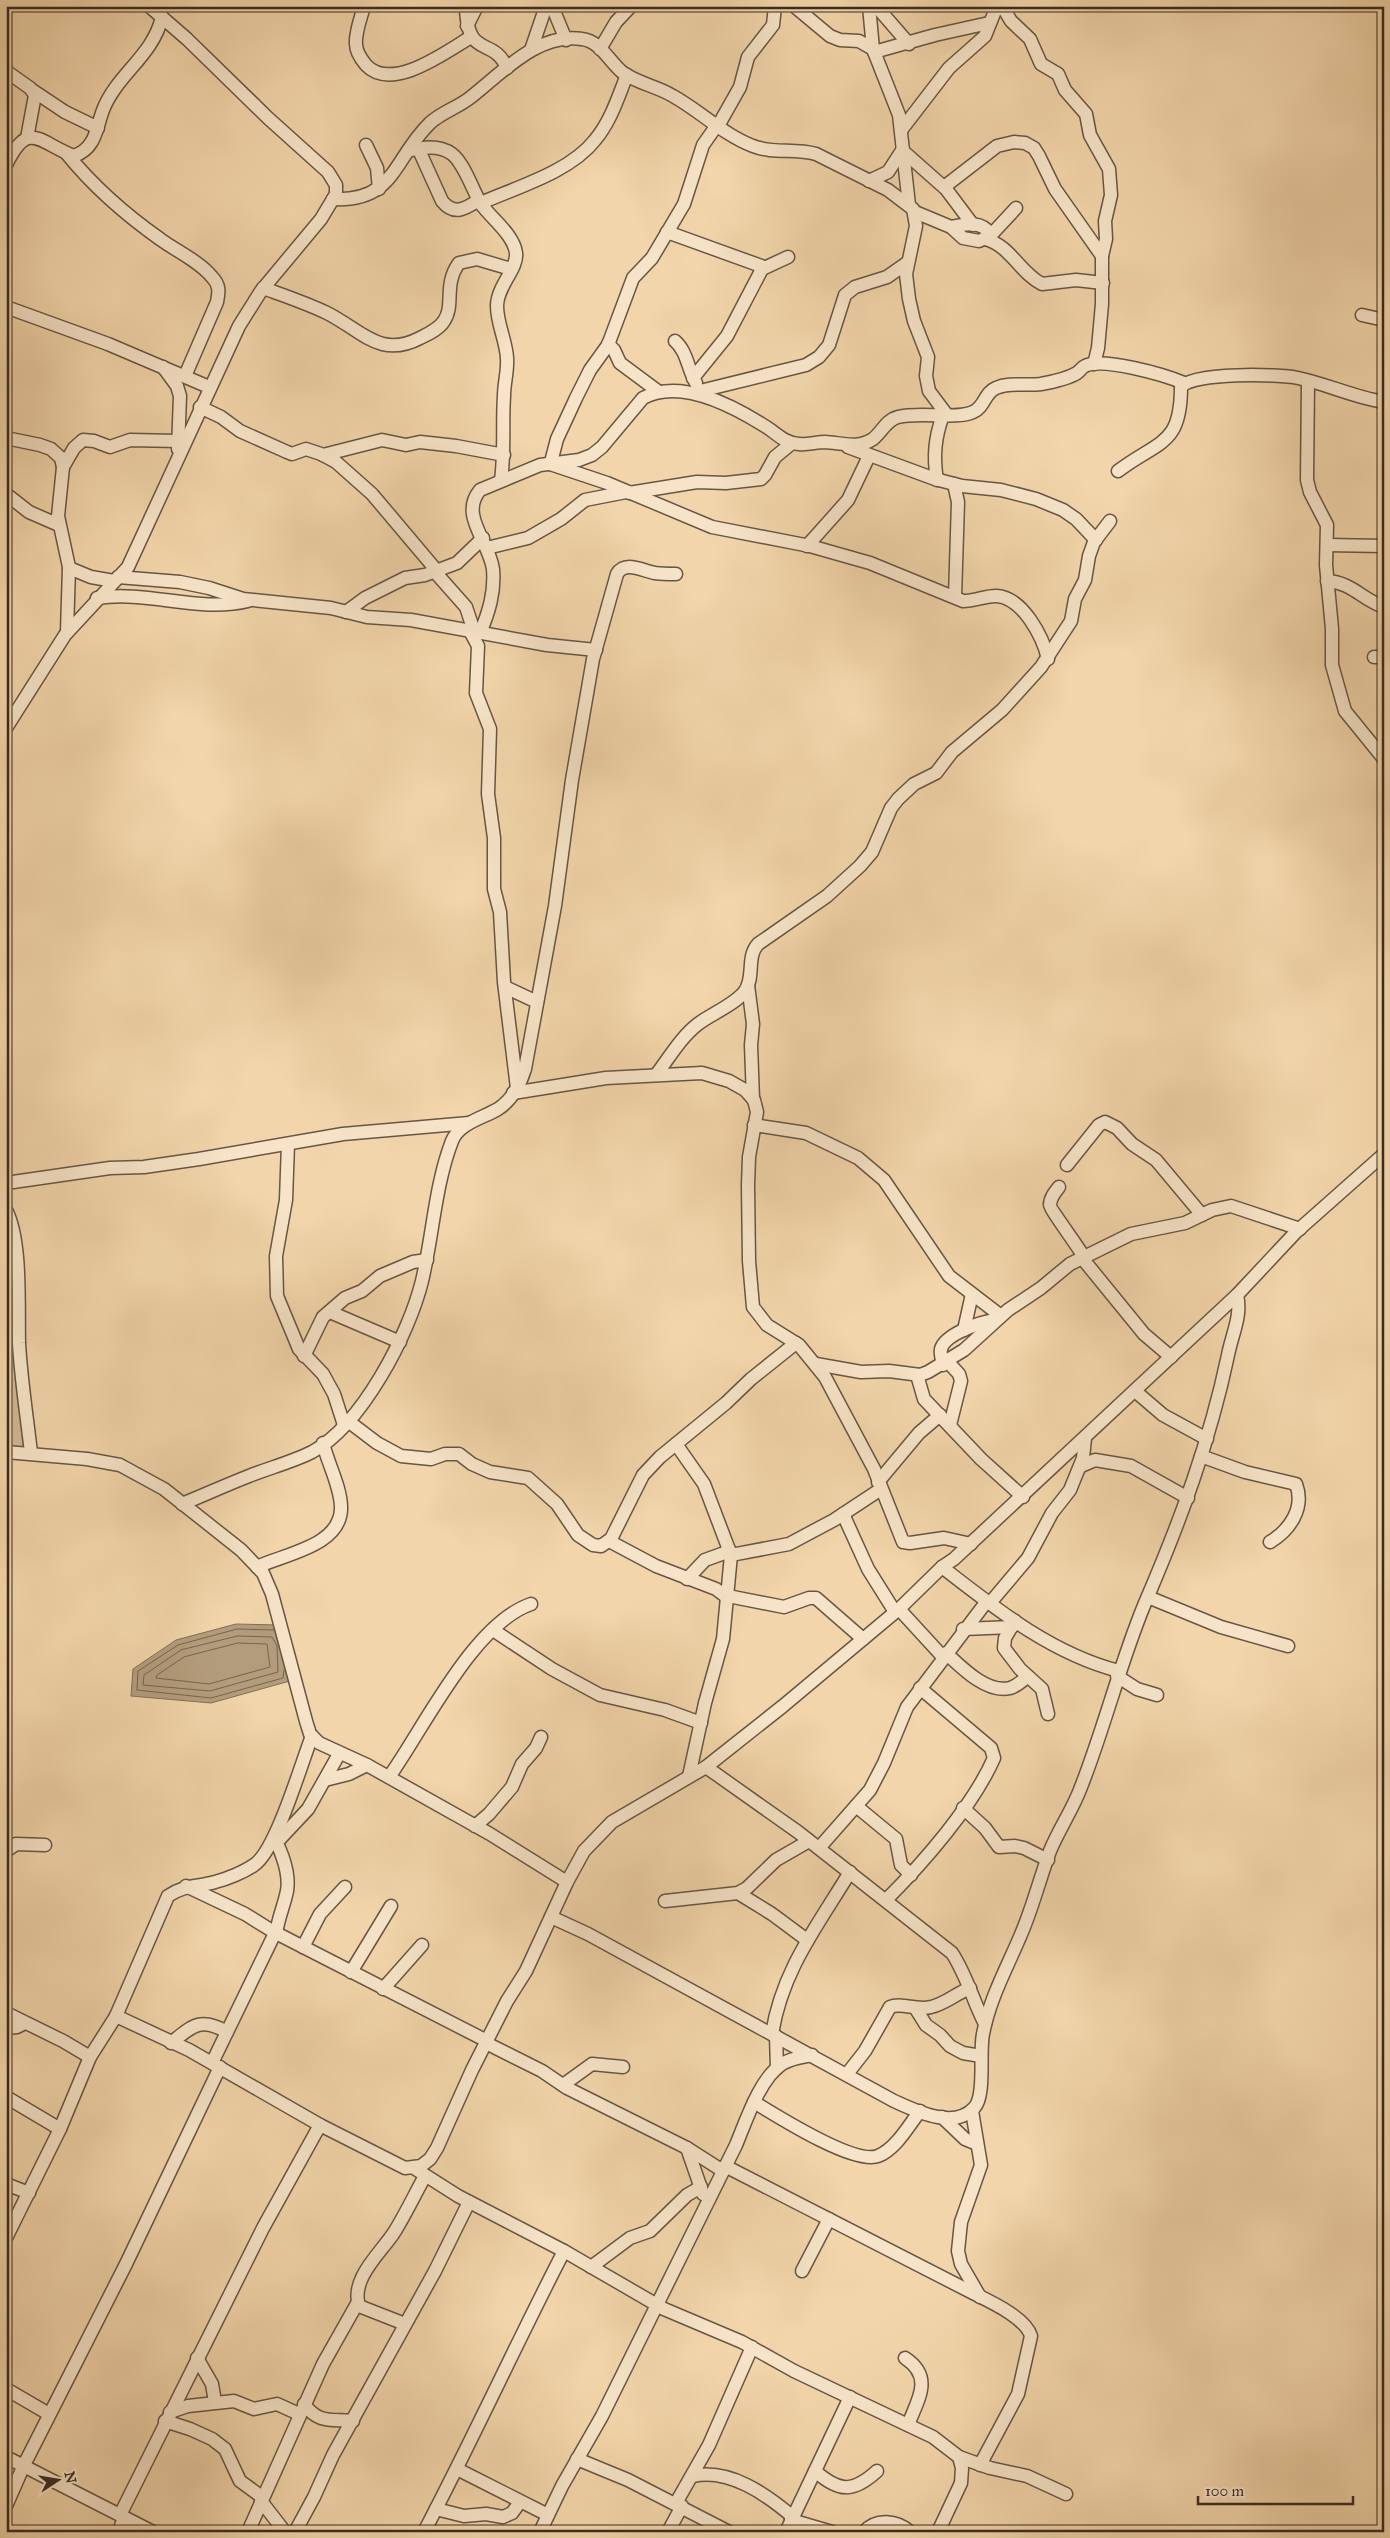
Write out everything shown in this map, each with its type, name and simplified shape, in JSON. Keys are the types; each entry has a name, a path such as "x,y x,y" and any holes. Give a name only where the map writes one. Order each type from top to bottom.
{"street":[{"path":"6,728 67,632 128,567 209,387 239,326 263,288 321,219 333,199 336,186 328,172 268,118 162,16 149,6"},
{"path":"364,6 356,46 361,59 370,69 379,73 409,71 426,64 469,31 477,6"},
{"path":"466,6 469,31 478,45 495,51 502,58 507,68"},
{"path":"531,50 546,6"},
{"path":"552,6 566,40"},
{"path":"600,49 616,22 631,6"},
{"path":"549,463 557,439 576,398 590,370 608,344 632,278 652,258 667,232 688,192 703,145 718,125 740,87 748,57 773,25 775,6"},
{"path":"794,6 830,36 840,40 859,41 873,50 909,44 935,35 990,24"},
{"path":"869,6 873,50 899,115 902,130 903,150 916,226 907,263 909,299 914,321 928,357 926,376 928,389 927,413 935,440"},
{"path":"876,6 909,44"},
{"path":"902,130 950,68 985,36 997,6"},
{"path":"1002,6 1016,26 1030,39 1041,64 1058,74 1064,90 1086,114 1090,135 1109,169 1111,195 1104,221 1106,239 1102,256 1103,283 1100,336 1094,364"},
{"path":"6,165 17,145 27,138 35,138 46,142 74,156 86,149 92,142 108,100 149,49 157,34 162,16"},
{"path":"157,34 176,29"},
{"path":"333,199 357,198 384,186 431,122 470,98 531,50 566,40 584,39 600,49 627,75 674,96 753,147 771,151 810,153 888,190 912,209 951,228 963,238 970,240 988,237 1016,208"},
{"path":"6,72 65,112 98,128"},
{"path":"413,149 442,201 448,208 458,211 546,176 581,154 595,142 604,128 627,75"},
{"path":"27,138 35,95 32,90"},
{"path":"944,187 997,146 1014,142 1025,143 1034,148 1055,189 1102,256"},
{"path":"366,145 378,168 379,189"},
{"path":"413,149 441,150 452,154 480,202 514,246 516,261 500,288 497,306 508,369 504,395 504,455 501,480"},
{"path":"869,182 888,172 903,150"},
{"path":"903,150 944,187 973,225"},
{"path":"67,154 84,175 135,220 204,270 216,282 219,290 217,302 187,377 188,391 181,406"},
{"path":"951,228 973,225 985,228 988,237 999,244 1020,267 1042,284 1076,280 1103,283"},
{"path":"667,232 764,267"},
{"path":"693,378 727,336 764,267 788,257"},
{"path":"263,288 334,317 376,343 390,347 401,346 434,331 444,321 448,312 450,280 459,263 477,259 511,270"},
{"path":"475,632 490,609 494,586 492,568 485,543 472,518 473,498 480,490 501,480 549,463 579,460 592,455 602,447 643,398 668,390 696,392 780,374 812,361 828,345 845,295 855,287 886,277 907,263"},
{"path":"6,307 61,326 209,387"},
{"path":"1362,315 1384,320"},
{"path":"675,341 683,352 696,392"},
{"path":"608,344 614,350 620,363 659,392"},
{"path":"696,392 725,404 762,424 782,440 792,443 859,445 872,440 896,417 927,413 945,415 972,413 982,404 988,392 997,387 1047,383 1078,373 1083,366 1094,364 1113,365 1164,375 1184,383 1204,378 1242,375 1283,376 1308,381 1356,397 1384,402"},
{"path":"162,367 177,386 181,406 178,441 179,456"},
{"path":"1308,381 1307,480 1310,492 1328,525 1327,581 1332,629 1332,666 1345,710 1384,759"},
{"path":"1118,471 1161,443 1173,432 1178,423 1181,387 1184,383"},
{"path":"928,389 945,415"},
{"path":"200,407 221,417 240,431 287,452 292,454 302,448 324,455 336,462 372,494 466,607 478,646 476,693 490,729 488,794 494,838 494,889 500,912 515,1091"},
{"path":"937,480 934,456 935,440 945,415"},
{"path":"6,438 18,439 51,449 61,458 63,467 59,525 69,568 67,632"},
{"path":"63,467 74,448 83,440 94,441 110,448 130,440 178,441"},
{"path":"324,455 382,440 406,445 420,442 456,446 504,455"},
{"path":"346,612 365,598 405,578 436,572 457,563 485,543 528,538 561,520 585,500 697,482 726,483 761,479 775,458 792,443"},
{"path":"842,444 868,456 937,480 1002,490 1036,498 1063,510 1076,519 1096,540"},
{"path":"807,546 848,500 868,456"},
{"path":"549,463 712,527 807,546 870,563 964,601 974,601 994,595 1004,596 1037,628 1043,640 1048,659"},
{"path":"954,484 958,502 955,597"},
{"path":"6,494 29,512 59,525"},
{"path":"971,1544 944,1538 910,1543 903,1542 874,1469 833,1391 816,1364 796,1343 767,1325 753,1307 749,1261 748,1185 749,1157 757,1112 753,1099 751,1045 753,1024 748,985 752,953 758,944 827,896 860,866 872,852 891,808 898,799 914,784 936,773 952,752 1002,710 1048,659 1071,621 1074,603 1086,580 1089,556 1096,540 1110,521"},
{"path":"1327,544 1384,546"},
{"path":"182,1504 314,1451 346,1423 385,1371 400,1342 419,1292 427,1260 434,1213 453,1139 462,1127 499,1108 515,1091 525,1069 555,906 572,780 596,650 619,570 630,567 653,573 676,574"},
{"path":"69,568 90,577 180,582 253,600 331,608 367,617 411,620 547,645 596,650"},
{"path":"1327,581 1338,581 1351,587 1366,600 1384,608"},
{"path":"97,598 127,596 229,605 253,600"},
{"path":"656,1075 684,1038 698,1024 740,997 748,985"},
{"path":"505,987 537,1002"},
{"path":"515,1091 606,1078 702,1073 729,1081 745,1090 753,1099"},
{"path":"1067,1165 1098,1125 1105,1122 1111,1124 1132,1144 1156,1160 1202,1215"},
{"path":"6,1183 110,1168 144,1167 199,1159 342,1134 471,1123"},
{"path":"754,1125 806,1133 858,1158 884,1180 943,1267 999,1318"},
{"path":"288,1144 286,1190 276,1256 277,1296 294,1342 328,1383 346,1423 376,1443 401,1456 431,1459 445,1454 459,1454 477,1466 500,1475 528,1478 557,1504 578,1535 593,1546 601,1546 609,1541 643,1474 726,1403 750,1379 796,1343"},
{"path":"116,2016 216,2065 320,2125 405,2168 414,2168 430,2159 437,2148 486,2042 526,1971 566,1882 584,1851 612,1822 706,1767 817,1680 897,1611 942,1567 971,1544 1023,1497 1237,1295 1300,1229 1384,1154"},
{"path":"1059,1187 1051,1199 1051,1209 1068,1229 1083,1257 1144,1334 1171,1357"},
{"path":"816,1364 861,1372 889,1371 917,1375 945,1363 999,1318 1070,1264 1131,1234 1185,1224 1222,1206 1231,1206 1300,1229"},
{"path":"6,1210 14,1239 19,1286 20,1342 31,1453"},
{"path":"304,1356 323,1317 345,1298 362,1291 380,1276 413,1262 427,1260"},
{"path":"964,1330 972,1294"},
{"path":"551,1917 588,1934 894,2101 942,2117 963,2116 972,2110 977,2104 980,2093 981,2056 985,2024 996,1986 1021,1934 1048,1860 1081,1788 1106,1721 1118,1674 1188,1498 1207,1439 1237,1321 1239,1306 1237,1295"},
{"path":"330,1312 400,1342"},
{"path":"950,1425 958,1402 961,1381 959,1374 945,1363 942,1347 946,1342 964,1330 999,1318"},
{"path":"917,1375 924,1399 981,1459 1023,1497"},
{"path":"1134,1391 1164,1415 1207,1439"},
{"path":"687,1579 706,1560 730,1553 789,1544 843,1514 879,1485 919,1433 940,1415"},
{"path":"665,1901 738,1893 747,1888 776,1860 814,1844 856,1806 870,1790 884,1763 907,1707 920,1688 964,1629 1028,1558 1052,1513 1070,1490 1081,1466 1085,1438"},
{"path":"257,1567 319,1543 334,1528 342,1508 323,1444"},
{"path":"676,1444 704,1484 730,1553 728,1597 722,1640 690,1776"},
{"path":"6,1452 87,1458 120,1465 164,1489 241,1550 263,1573 272,1594 306,1722 312,1736 318,1743 389,1777 475,1826 566,1882"},
{"path":"1201,1456 1245,1472 1296,1484 1299,1492 1297,1507 1290,1526 1270,1542"},
{"path":"1081,1466 1095,1460 1131,1466 1188,1498"},
{"path":"843,1514 868,1569 897,1611 945,1655 980,1680 996,1687 1010,1688 1027,1677"},
{"path":"609,1541 656,1566 716,1589 728,1597 784,1607 816,1598 863,1639"},
{"path":"942,1567 985,1605 1013,1624 1068,1654 1118,1674 1137,1689 1157,1696"},
{"path":"1148,1598 1221,1627 1288,1646"},
{"path":"389,1777 412,1744 444,1690 467,1658 493,1630 514,1612 531,1604"},
{"path":"985,1605 990,1627 1027,1677 1042,1689 1048,1714"},
{"path":"964,1629 1013,1624"},
{"path":"1003,1644 1013,1624"},
{"path":"493,1630 565,1676 600,1695 665,1710 701,1724"},
{"path":"886,1900 911,1875 963,1808 988,1772 994,1758 994,1753 920,1688"},
{"path":"6,2506 49,2414 135,2247 216,2065 227,2032 276,1933 278,1917 287,1892 287,1878 275,1840 312,1736"},
{"path":"475,1826 506,1795 522,1764 536,1748 541,1737"},
{"path":"6,2238 60,2129 90,2057 116,2016 168,1896 186,1886 215,1882 255,1865 275,1840 308,1809 339,1754"},
{"path":"325,1780 349,1774 367,1766"},
{"path":"706,1767 814,1844 952,1953 964,1971 985,2024"},
{"path":"856,1806 896,1839 901,1865 911,1875"},
{"path":"963,1808 985,1828 999,1847 1015,1846 1024,1848 1048,1860"},
{"path":"6,1851 16,1844 45,1845"},
{"path":"777,2068 774,2035 780,1995 807,1940 850,1872"},
{"path":"186,1886 245,1914 276,1933 542,2071 563,2085 687,2148 722,2172 829,2219 980,2296 1020,2321 1030,2331 1031,2336 1018,2394 980,2465"},
{"path":"303,1947 320,1914 345,1887"},
{"path":"738,1893 772,1914 807,1940"},
{"path":"351,1972 390,1906"},
{"path":"383,1989 422,1945"},
{"path":"847,2074 865,2051 890,2007 900,2005 916,2009 932,2007 970,1988"},
{"path":"916,2009 926,2025 940,2035 950,2046 963,2053 981,2056"},
{"path":"6,2013 63,2041 90,2057"},
{"path":"6,2028 17,2027 25,2023"},
{"path":"171,2042 200,2024 207,2023 227,2032"},
{"path":"540,2532 577,2459 602,2416 655,2304 722,2172 754,2102 771,2073 777,2068 795,2058 812,2055"},
{"path":"563,2085 592,2064 622,2068"},
{"path":"6,2098 60,2129"},
{"path":"754,2102 814,2136 847,2152 865,2158 878,2156 890,2148 920,2111"},
{"path":"972,2110 980,2165 962,2222 958,2251 961,2264 980,2296"},
{"path":"942,2117 965,2139 977,2144"},
{"path":"119,2532 122,2516 197,2358 263,2228 320,2125"},
{"path":"687,2148 706,2204"},
{"path":"414,2168 469,2202 564,2252 655,2304 752,2347 794,2371 933,2437 960,2457 980,2465 1028,2476 1066,2494"},
{"path":"591,2267 630,2238 650,2231 687,2195 722,2172"},
{"path":"248,2532 323,2364 358,2302 359,2286 367,2268 395,2231 426,2176"},
{"path":"6,2184 29,2193"},
{"path":"295,2532 314,2497 332,2455 353,2421 435,2271 469,2202"},
{"path":"802,2270 829,2219"},
{"path":"424,2532 457,2469 524,2327 564,2252"},
{"path":"358,2302 359,2306 405,2324"},
{"path":"668,2532 752,2347"},
{"path":"197,2358 212,2384 215,2402"},
{"path":"905,2358 917,2367 922,2378 921,2390 908,2425"},
{"path":"9,2395 49,2414"},
{"path":"790,2523 850,2397"},
{"path":"168,2417 215,2402 234,2401 254,2409 277,2404 302,2409 320,2419 353,2421"},
{"path":"168,2417 212,2439 225,2449 240,2481 262,2499 285,2532"},
{"path":"6,2457 153,2532"},
{"path":"938,2532 961,2483 962,2468 960,2457"},
{"path":"577,2459 679,2505 729,2532"},
{"path":"457,2469 548,2516"},
{"path":"815,2471 829,2484 842,2487 861,2483 877,2471"},
{"path":"693,2476 715,2473 727,2477 779,2505 790,2523 832,2532"},
{"path":"436,2509 464,2516 486,2514 503,2517 512,2513 520,2502"},
{"path":"864,2532 876,2523 892,2522 910,2532"}],"shaded area":[{"path":"6,1237 27,1454 6,1454"}],"water":[{"path":"236,1624 279,1625 290,1681 211,1703 131,1696 133,1669 176,1640"}]}
